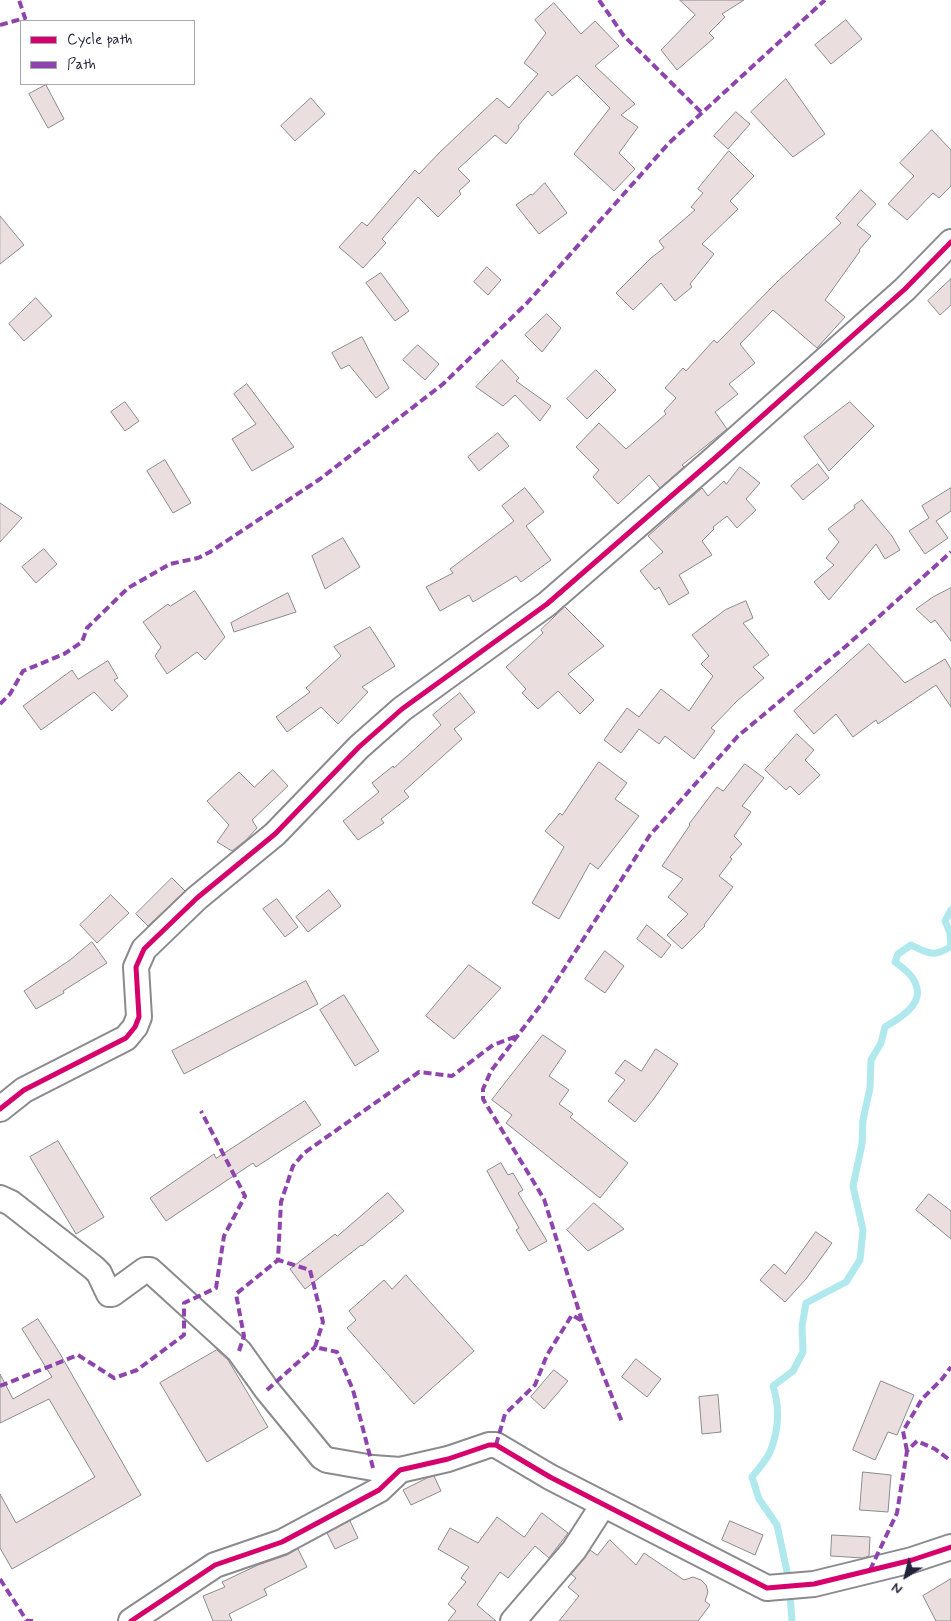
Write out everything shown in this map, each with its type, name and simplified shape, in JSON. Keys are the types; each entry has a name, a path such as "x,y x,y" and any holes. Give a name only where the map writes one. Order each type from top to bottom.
{"street":[{"path":"0,1109 24,1090 126,1038 139,1017 136,967 144,949 197,898 275,834 359,747 402,709 547,604 905,289 951,242"},
{"path":"0,1198 11,1203 94,1268 99,1273 110,1294 145,1270 150,1270 240,1351 267,1390 322,1457 327,1460 373,1468 400,1470 448,1459 489,1445 496,1445 550,1477 767,1588 814,1584 912,1560 951,1547"},
{"path":"131,1621 215,1565 282,1542 379,1490 400,1470"},
{"path":"513,1621 574,1550 604,1505"}],"building":[{"path":"680,0 744,0 722,14 725,17 709,33 714,38 677,70 661,50 695,15"},
{"path":"554,3 581,34 595,21 619,46 595,66 635,104 621,115 638,127 619,153 635,169 614,191 574,154 610,108 577,75 552,96 548,91 518,126 519,128 506,144 495,135 458,169 470,181 459,191 461,194 438,217 418,197 382,239 386,243 363,268 339,247 362,222 367,226 415,170 419,174 497,98 509,108 538,74 524,63 546,33 535,20"},
{"path":"846,20 862,39 831,64 815,45"},
{"path":"786,79 825,134 793,157 751,112"},
{"path":"46,85 64,119 48,128 29,94"},
{"path":"311,98 325,114 295,141 281,126"},
{"path":"736,112 750,124 728,149 714,136"},
{"path":"932,130 951,150 951,186 939,198 933,193 907,220 888,204 914,176 900,163"},
{"path":"729,151 754,176 730,201 738,209 702,244 714,254 690,284 692,287 675,301 661,283 633,310 616,293 651,258 664,248 659,241 695,210 691,207 703,193 698,189"},
{"path":"545,183 567,213 539,234 516,205 532,195"},
{"path":"861,190 876,204 857,225 871,236 859,250 825,300 845,317 817,348 773,310 740,344 755,363 729,384 738,394 715,412 727,429 682,465 684,467 660,488 649,475 618,504 593,477 599,470 576,447 599,423 626,449 666,414 664,411 676,398 665,388 683,368 686,371 714,340 717,343 777,282 841,223 836,218"},
{"path":"0,216 24,245 0,264"},
{"path":"487,267 501,280 488,295 474,282"},
{"path":"381,273 409,311 395,321 366,283"},
{"path":"951,279 951,305 940,315 928,301"},
{"path":"36,298 52,316 24,341 9,324"},
{"path":"547,314 561,328 542,352 525,335"},
{"path":"362,337 389,388 376,398 349,365 341,369 332,353"},
{"path":"418,345 439,364 425,380 403,360"},
{"path":"502,360 519,378 516,381 551,406 540,421 515,395 503,406 476,387"},
{"path":"596,370 616,390 587,419 567,399"},
{"path":"247,384 294,447 252,471 232,439 256,424 234,394"},
{"path":"125,402 139,421 125,431 111,412"},
{"path":"850,402 874,426 829,471 804,437"},
{"path":"498,433 509,446 479,471 468,457"},
{"path":"165,460 191,503 173,513 147,471"},
{"path":"818,464 829,478 803,500 791,486"},
{"path":"740,467 760,483 746,499 756,510 737,528 727,516 713,527 714,529 702,541 712,555 679,575 689,593 669,605 659,587 655,590 640,571 663,552 648,536 702,488 708,496 724,481 726,484"},
{"path":"525,488 544,512 526,526 551,560 521,582 516,576 473,602 469,595 440,611 426,587 453,573 450,569 514,521 502,506"},
{"path":"951,488 951,511 936,521 948,538 925,554 909,531 929,518 922,506"},
{"path":"862,500 892,536 900,550 885,559 876,544 829,600 814,582 834,565 826,558 839,542 828,529 855,508 854,506"},
{"path":"0,503 22,518 0,542"},
{"path":"343,538 360,567 325,589 312,556"},
{"path":"44,549 57,564 36,583 22,567"},
{"path":"951,588 951,641 935,620 931,623 916,609 933,597"},
{"path":"195,591 225,637 205,660 197,652 167,674 155,656 161,647 143,622 168,604 170,606"},
{"path":"288,593 296,612 234,632 231,623"},
{"path":"746,601 753,618 743,623 769,655 753,667 764,678 737,701 711,728 715,731 694,759 665,736 659,744 639,729 621,753 604,740 627,708 639,717 661,689 689,711 713,676 701,664 709,656 692,635 725,610"},
{"path":"565,607 604,646 568,674 594,700 580,714 558,691 538,709 522,693 526,689 506,667 543,633 541,630"},
{"path":"370,627 395,666 362,687 368,692 338,724 321,707 287,732 276,717 310,692 306,688 341,656 334,647"},
{"path":"869,644 905,683 945,659 951,669 951,707 936,685 878,724 876,720 853,737 836,714 814,734 794,711"},
{"path":"108,661 118,678 114,680 128,696 112,711 94,692 41,730 23,706 72,670 78,679"},
{"path":"460,693 475,712 454,729 462,739 404,791 409,797 381,819 384,823 358,840 343,821 379,792 372,783 393,766 394,768 441,725 433,715"},
{"path":"797,734 814,750 805,760 820,775 799,795 790,786 786,790 765,770"},
{"path":"599,762 627,783 615,799 639,816 598,869 590,863 559,919 532,903 564,847 545,831 560,813 562,815"},
{"path":"745,764 764,778 742,806 751,812 734,836 742,844 730,857 732,859 719,876 733,887 705,926 682,949 667,935 688,914 668,897 683,879 662,866 689,824 717,787 723,791"},
{"path":"273,770 288,786 252,820 257,828 232,851 217,842 229,825 207,801 239,772 254,787"},
{"path":"172,878 185,891 148,926 136,914"},
{"path":"329,890 341,906 308,932 296,917"},
{"path":"111,895 129,913 97,943 80,925"},
{"path":"277,899 298,927 285,937 263,909"},
{"path":"647,925 671,945 661,958 637,939"},
{"path":"92,942 107,963 63,991 64,993 36,1009 24,991 70,960"},
{"path":"605,951 624,966 605,993 585,979"},
{"path":"469,965 501,988 454,1039 426,1016"},
{"path":"306,981 318,1004 184,1074 172,1051"},
{"path":"344,995 379,1051 355,1066 320,1010"},
{"path":"543,1035 566,1051 549,1076 569,1090 559,1104 573,1114 570,1117 628,1163 600,1198 506,1123 512,1115 492,1100"},
{"path":"656,1049 678,1064 635,1122 608,1101 625,1080 615,1073 625,1060 641,1071"},
{"path":"305,1101 321,1125 256,1167 253,1163 166,1221 150,1198 214,1154 216,1158"},
{"path":"58,1141 104,1217 76,1234 30,1157"},
{"path":"501,1163 508,1175 513,1173 523,1190 518,1193 547,1241 529,1251 516,1230 519,1228 487,1171"},
{"path":"388,1193 404,1211 305,1289 290,1269 335,1234 337,1236"},
{"path":"929,1194 951,1211 951,1239 916,1210"},
{"path":"594,1203 624,1229 588,1251 567,1230"},
{"path":"816,1232 832,1243 806,1279 785,1302 760,1280 774,1264 785,1274"},
{"path":"406,1275 474,1351 414,1404 347,1328 356,1320 349,1311 384,1280 392,1289"},
{"path":"38,1319 141,1495 12,1569 0,1548 0,1494 16,1523 95,1477 49,1399 0,1423 0,1374 13,1399 52,1377 22,1329"},
{"path":"217,1350 228,1360 268,1427 207,1462 160,1383"},
{"path":"636,1359 661,1379 647,1397 622,1377"},
{"path":"554,1370 568,1381 544,1409 531,1397"},
{"path":"881,1381 914,1395 897,1435 888,1432 875,1460 853,1450"},
{"path":"718,1395 721,1432 702,1434 699,1397"},
{"path":"863,1472 891,1475 888,1512 860,1510"},
{"path":"434,1476 441,1491 411,1505 403,1490"},
{"path":"542,1513 568,1533 549,1558 535,1546 508,1578 500,1572 477,1605 496,1621 448,1621 456,1611 448,1604 466,1582 461,1578 469,1567 438,1549 450,1528 478,1543 497,1517 524,1537"},
{"path":"350,1521 358,1538 335,1549 327,1533"},
{"path":"730,1521 763,1535 755,1555 722,1540"},
{"path":"832,1535 870,1537 869,1556 863,1558 831,1556"},
{"path":"610,1540 636,1565 644,1553 684,1580 693,1577 701,1580 706,1585 708,1592 705,1601 710,1605 698,1621 559,1621 579,1596 568,1587 576,1578 571,1574 590,1550 597,1555"},
{"path":"298,1549 307,1567 264,1589 267,1595 229,1614 232,1621 213,1621 203,1596 225,1587 222,1582"},
{"path":"951,1579 951,1621 936,1621 923,1596"}],"waterway":[{"path":"788,1576 777,1525 759,1499 752,1477 768,1455 775,1436 778,1411 773,1386 793,1371 803,1352 802,1326 806,1303 846,1282 860,1260 863,1230 853,1186 862,1144 863,1120 870,1088 871,1060 881,1043 885,1027 908,1011 916,999 917,992 913,978 895,962 898,954 911,945 931,953 940,952 951,946 950,933 945,921 951,910"},
{"path":"790,1594 792,1621"}],"marked path":[{"path":"0,25 25,18 19,0"},
{"path":"599,0 624,36 702,113"},
{"path":"0,704 10,694 23,671 64,654 82,642 87,628 128,588 170,564 198,558 210,552 320,479 443,384 527,303 669,143 825,0"},
{"path":"582,1321 544,1199 483,1099 483,1089 491,1071 543,1002 650,835 738,736 845,647 951,552"},
{"path":"373,1468 353,1390 337,1352 315,1347 323,1322 310,1270 278,1260 281,1202 293,1166 304,1153 419,1072 452,1076 493,1045 517,1036"},
{"path":"0,1386 78,1355 114,1378 137,1370 184,1335 184,1303 216,1288 224,1236 245,1196 201,1111"},
{"path":"239,1351 244,1336 236,1294 278,1260"},
{"path":"496,1445 505,1414 535,1385 547,1355 572,1315 582,1321 622,1422"},
{"path":"267,1390 315,1347"},
{"path":"907,1451 903,1431 922,1399 951,1367"},
{"path":"870,1570 897,1513 907,1451 917,1441 935,1449 951,1461"},
{"path":"0,1579 27,1621 33,1621"}],"cycle path":[{"path":"0,1109 24,1090 126,1038 135,1027 139,1017 136,967 144,949 197,898 275,834 359,747 402,709 547,604 905,289 951,242"},
{"path":"131,1621 215,1565 282,1542 379,1490 400,1470 448,1459 489,1445 496,1445 550,1477 767,1588 814,1584 912,1560 951,1547"}]}
